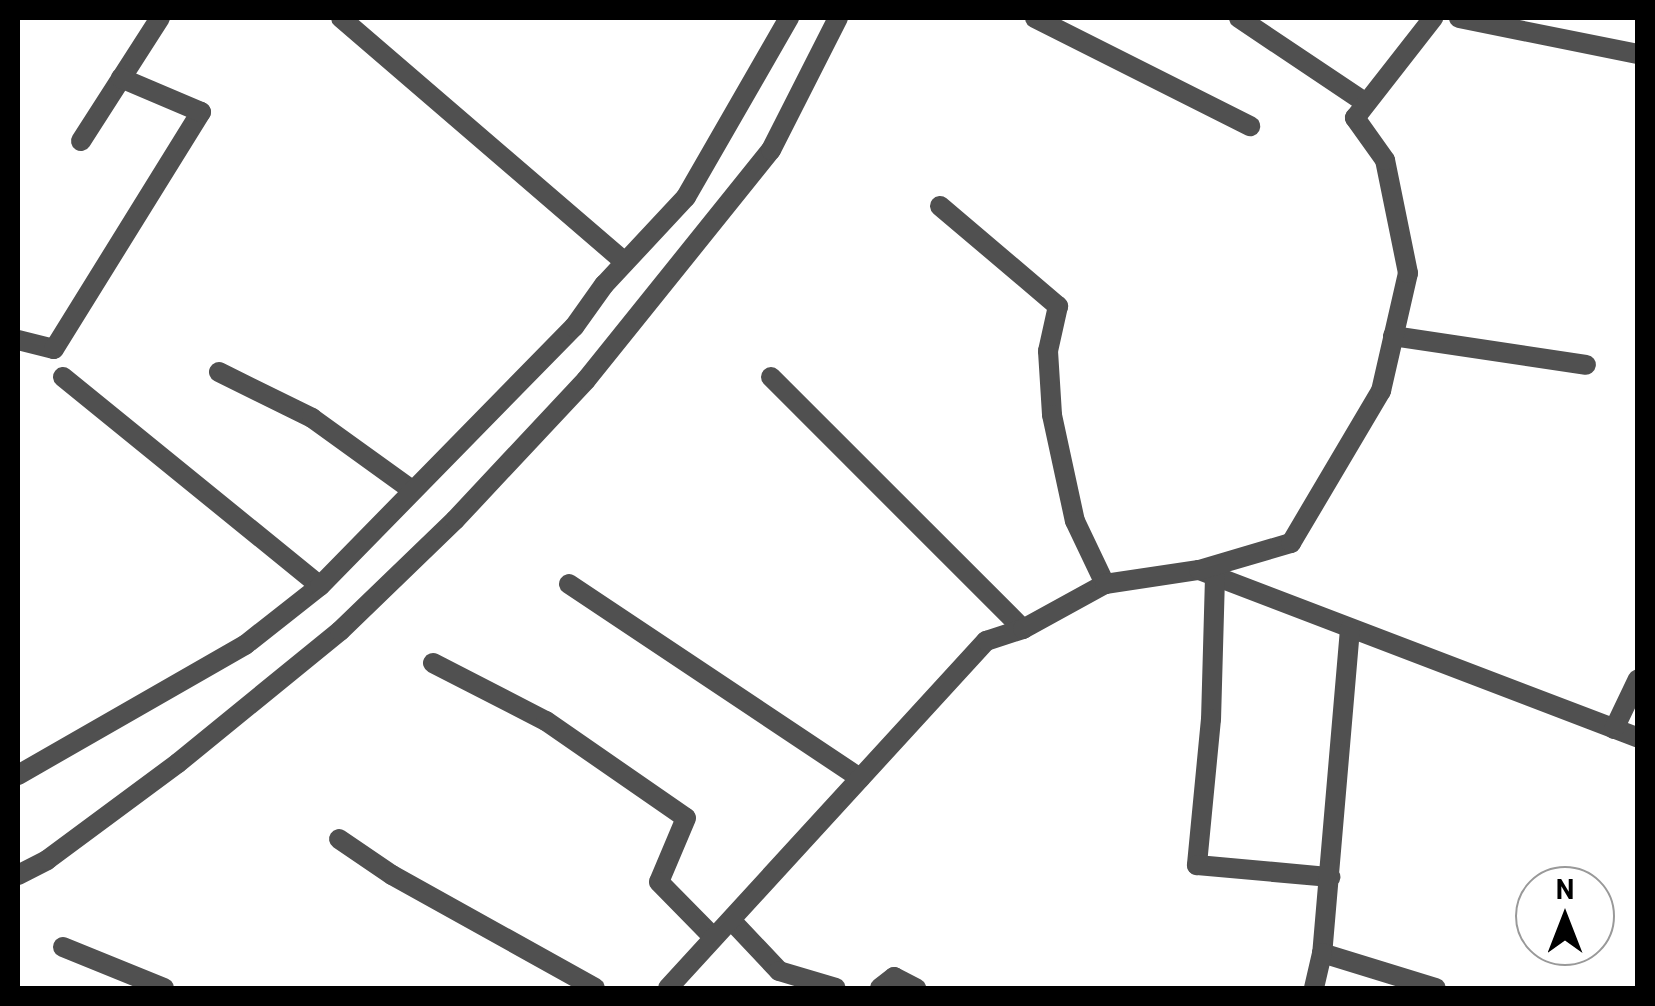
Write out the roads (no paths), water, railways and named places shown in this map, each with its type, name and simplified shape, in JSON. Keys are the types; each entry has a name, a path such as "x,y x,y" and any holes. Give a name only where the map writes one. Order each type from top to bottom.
{"street":[{"path":"81,140 160,18"},
{"path":"340,18 625,262"},
{"path":"18,775 245,646 320,586 574,327 625,262 686,197 788,18"},
{"path":"18,875 47,860 178,763 340,631 455,520 586,380 771,150 838,18"},
{"path":"1035,18 1250,126"},
{"path":"1239,18 1366,102"},
{"path":"668,988 986,641 1023,629 1105,584 1207,573 1290,543 1381,391 1408,272 1385,160 1355,118 1433,18"},
{"path":"1459,18 1638,54"},
{"path":"18,340 54,348 201,112 122,78"},
{"path":"940,206 1058,306 1048,351 1052,415 1076,521 1105,584"},
{"path":"1394,336 1586,365"},
{"path":"219,372 312,418 412,490"},
{"path":"64,377 320,586"},
{"path":"771,377 1023,629"},
{"path":"1207,573 1638,738"},
{"path":"1207,573 1211,719 1197,865 1330,877"},
{"path":"570,584 860,778"},
{"path":"1314,988 1330,877 1350,629"},
{"path":"433,663 546,721 686,818 659,882 714,938"},
{"path":"1614,729 1638,679"},
{"path":"338,839 392,874 596,988"},
{"path":"731,920 780,971 836,988"},
{"path":"63,947 164,988"},
{"path":"1322,953 1436,988"},
{"path":"880,988 894,977 916,988"}]}
